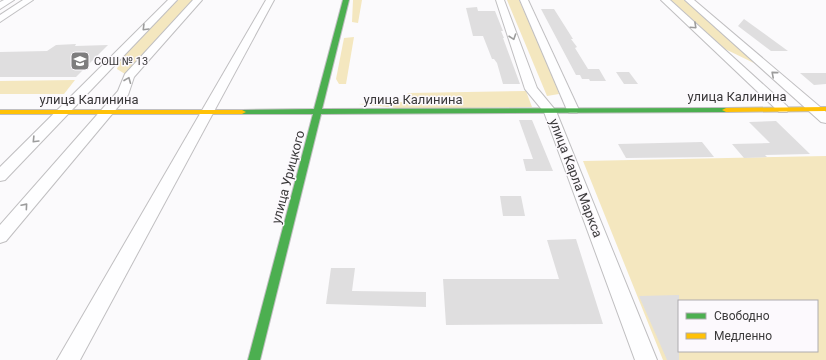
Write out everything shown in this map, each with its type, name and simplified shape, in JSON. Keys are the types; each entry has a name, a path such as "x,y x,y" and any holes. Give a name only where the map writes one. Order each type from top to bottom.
{"street":[{"path":"0,6 10,0"},
{"path":"0,19 29,0"},
{"path":"0,176 173,0"},
{"path":"0,236 124,92 129,76 198,0"},
{"path":"68,360 270,0"},
{"name":"улица Урицкого","path":"254,360 346,0"},
{"name":"улица Карла Маркса","path":"500,0 531,89 550,111 646,360"},
{"path":"524,0 573,110"},
{"path":"665,0 783,109"},
{"path":"689,0 820,109 826,119"},
{"name":"улица Калинина","path":"0,112 207,113 820,109"}],"shaded area":[{"path":"178,0 197,0 136,68 125,74 117,69 135,42"},
{"path":"353,0 362,0 358,23 352,22"},
{"path":"507,0 519,0 554,78 559,94 547,96"},
{"path":"671,0 684,0 758,65 725,49"},
{"path":"354,37 346,84 339,84 336,79 344,38"},
{"path":"75,80 64,94 0,94 0,81"},
{"path":"526,91 532,107 407,109 358,104 405,102 408,93"},
{"path":"826,156 826,360 663,360 583,161"}],"building":[{"path":"477,7 478,11 495,11 520,84 503,84 497,63 494,59 492,59 483,36 473,36 466,8"},
{"path":"541,9 554,9 573,39 571,39 577,47 575,48 588,69 599,69 606,81 590,81 589,79 582,79 580,75 576,75"},
{"path":"744,19 788,51 771,51 738,26"},
{"name":"СОШ № 13","path":"76,44 75,46 108,45 76,77 0,77 0,52 47,51 56,45"},
{"path":"616,72 629,72 638,84 624,84"},
{"path":"800,73 826,73 826,84 814,85"},
{"path":"519,120 532,120 553,171 526,171 523,159 533,159"},
{"path":"776,121 810,154 765,155 767,157 744,158 732,144 770,143 749,122"},
{"path":"702,142 714,157 626,158 618,144"},
{"path":"500,196 521,196 525,216 503,216"},
{"path":"576,239 603,324 446,325 443,279 559,279 547,240"},
{"path":"331,268 355,268 352,291 426,292 426,307 326,304"},
{"path":"679,295 679,360 667,360 639,296"}],"traffic: fast":[{"path":"254,360 346,0"},
{"path":"242,112 726,110"}],"traffic: slow":[{"path":"726,110 826,109"},
{"path":"0,112 242,112"}],"place":[{"name":"СОШ № 13","path":"80,61"}]}
